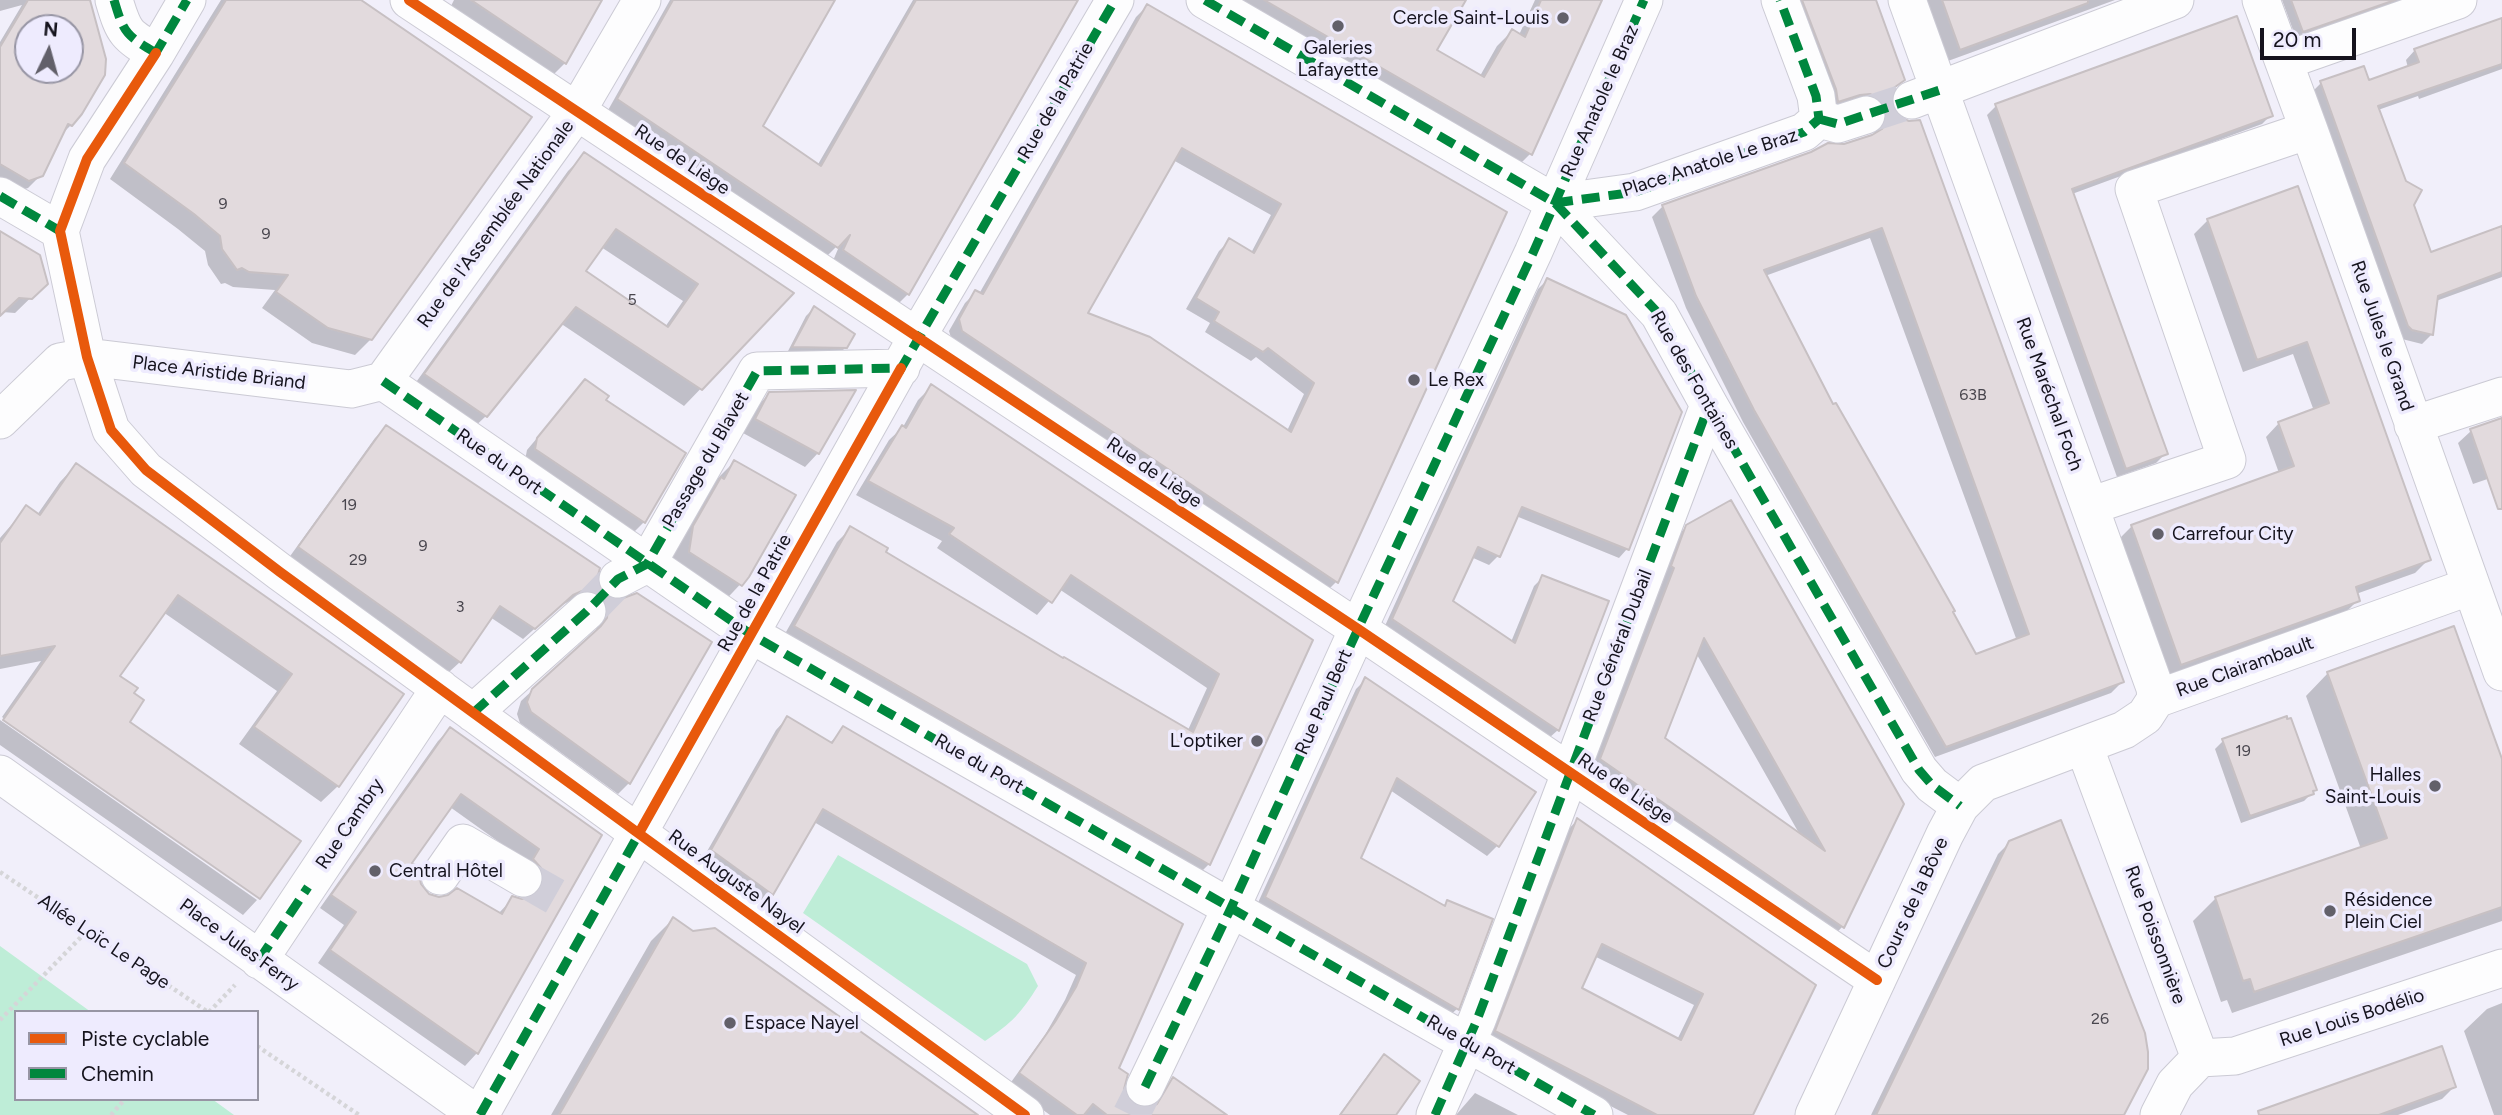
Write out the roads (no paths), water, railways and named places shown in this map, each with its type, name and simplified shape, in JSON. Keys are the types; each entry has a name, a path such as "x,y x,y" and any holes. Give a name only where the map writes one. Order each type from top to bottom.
{"street":[{"path":"114,0 121,22 131,38 156,53"},
{"path":"0,420 60,362 87,357 60,230 87,159 187,0"},
{"name":"Rue de Liège","path":"410,0 577,111 909,353 1358,629 1877,980"},
{"name":"Rue de l'Assemblée Nationale","path":"367,385 577,111 642,0"},
{"name":"Rue de la Patrie","path":"479,1115 578,911 639,833 909,353 1115,0"},
{"name":"Rue des Fontaines","path":"1205,0 1555,203 1660,314 1709,405 1919,770 1932,785 1960,806"},
{"name":"Rue Anatole le Braz","path":"1555,203 1644,0"},
{"name":"Place Anatole Le Braz","path":"1555,203 1634,192 1804,132 1819,119 1816,96 1780,0"},
{"name":"Rue Maréchal Foch","path":"1907,0 1926,95 2090,506 2155,688 2156,699"},
{"path":"1926,95 2175,0"},
{"name":"Rue Jules le Grand","path":"2261,0 2413,425 2473,551 2471,586 2502,672"},
{"path":"2284,61 2458,0"},
{"path":"1819,119 1838,124 1866,115"},
{"path":"2090,506 2227,460 2134,189 2309,130"},
{"path":"0,196 60,230"},
{"name":"Rue Paul Bert","path":"1145,1087 1231,908 1555,203"},
{"name":"Passage du Blavet","path":"632,571 757,371 909,353"},
{"name":"Place Aristide Briand","path":"87,357 367,385"},
{"name":"Rue Auguste Nayel","path":"87,357 111,430 146,470 255,554 1025,1115"},
{"name":"Rue du Port","path":"367,385 632,571 752,635 1594,1115"},
{"path":"2413,425 2502,396"},
{"name":"Rue Général Dubail","path":"1435,1115 1468,1043 1709,405"},
{"name":"Rue Clairambault","path":"1960,806 1983,783 2124,730 2140,721 2156,699 2471,586"},
{"path":"473,713 587,611"},
{"name":"Rue Cambry","path":"259,960 440,688"},
{"name":"Rue Poissonnière","path":"2084,746 2200,1058"},
{"name":"Place Jules Ferry","path":"0,774 479,1115"},
{"name":"Cours de la Bôve","path":"1814,1115 1960,806"},
{"path":"440,876 463,843 523,878"},
{"name":"Rue Louis Bodélio","path":"2200,1058 2235,1056 2502,968"},
{"path":"2159,1115 2175,1084 2200,1058"}],"tunnel":[{"path":"1866,115 1912,100"},
{"path":"587,611 618,579"},
{"path":"523,878 565,902"},
{"path":"1131,1115 1145,1087"}],"place":[{"name":"Cercle Saint-Louis","path":"1563,18"},
{"name":"Galeries Lafayette","path":"1338,26"},
{"name":"Le Rex","path":"1414,380"},
{"name":"Carrefour City","path":"2158,534"},
{"name":"L'optiker","path":"1257,741"},
{"name":"Halles Saint-Louis","path":"2435,786"},
{"name":"Central Hôtel","path":"375,871"},
{"name":"Résidence Plein Ciel","path":"2330,911"},
{"name":"Espace Nayel","path":"730,1023"}]}
